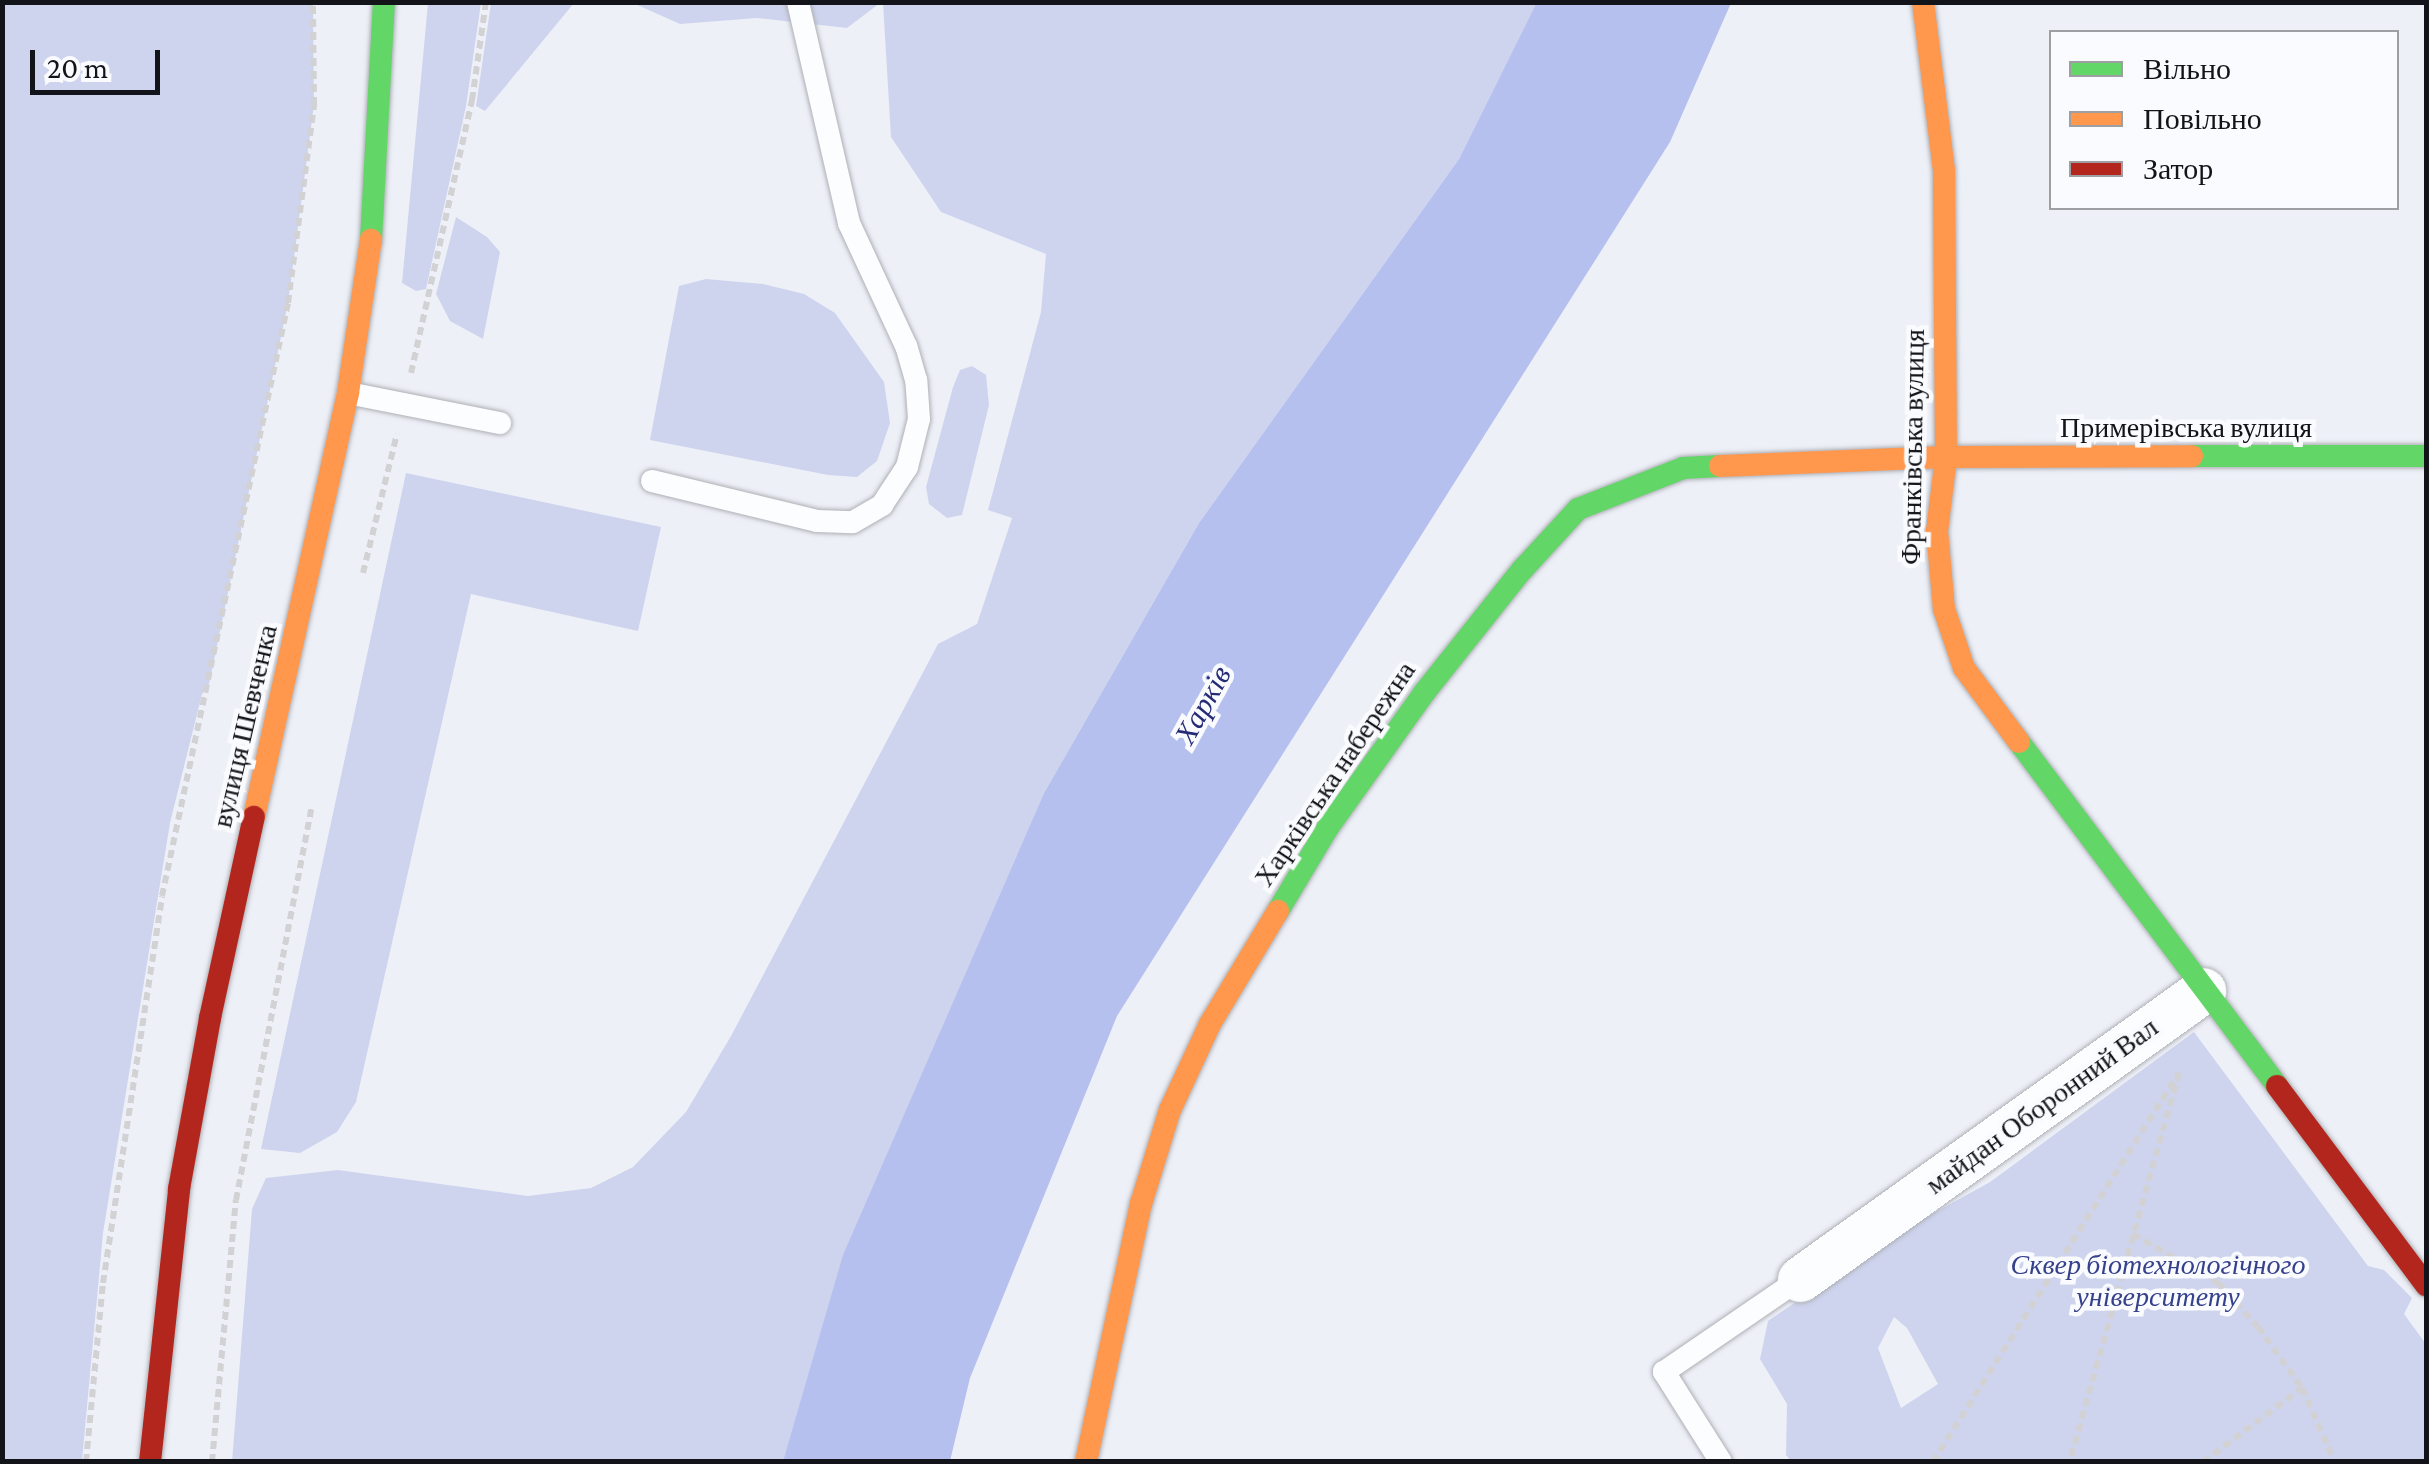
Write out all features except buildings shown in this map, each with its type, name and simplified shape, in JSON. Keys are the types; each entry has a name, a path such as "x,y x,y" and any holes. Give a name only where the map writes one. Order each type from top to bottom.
{"street":[{"name":"вулиця Шевченка","path":"150,1462 179,1190 210,1018 348,393 374,220 384,2"},
{"name":"Франківська вулиця","path":"1923,2 1944,172 1946,457 1937,531 1944,609 1964,668 2203,990"},
{"name":"Примерівська вулиця","path":"1946,457 2274,460 2426,456"},
{"name":"Харківська набережна","path":"1086,1462 1141,1204 1170,1110 1210,1024 1327,829 1424,693 1522,570 1578,510 1683,468 1946,457"},
{"name":"майдан Оборонний Вал","path":"1800,1279 2203,990"},
{"path":"2203,990 2426,1285"}],"lane":[{"path":"652,481 818,521 853,522 882,506 907,468 919,420 916,380 906,346 849,222 798,2"},
{"path":"348,393 500,423"},
{"name":"майдан Оборонний Вал","path":"1721,1462 1664,1372 1800,1279"}],"path":[{"path":"86,1462 103,1283 162,896 288,303 314,105 313,2"},
{"path":"359,586 472,100 486,2"},
{"path":"212,1462 236,1200 313,795"},
{"path":"1932,1462 2179,1073 2070,1462"},
{"path":"2132,1234 2218,1283 2258,1327 2302,1388 2335,1462"},
{"path":"2203,1462 2302,1388"}],"green space":[{"path":"3,2 313,3 314,105 288,303 208,689 202,694 170,823 103,1233 82,1461 3,1461"},
{"path":"428,3 481,3 466,106 426,289 416,291 402,283"},
{"path":"491,3 574,3 485,111 476,106"},
{"path":"633,3 880,3 847,28 757,18 680,24"},
{"path":"883,3 1537,3 1459,159 1199,523 1044,793 844,1255 783,1461 232,1462 252,1209 266,1178 338,1170 528,1196 591,1188 633,1167 686,1112 731,1036 938,644 977,624 1012,518 988,510 1041,312 1046,254 941,212 891,137"},
{"path":"456,217 487,237 500,252 483,339 450,321 436,294"},
{"path":"706,279 763,284 804,294 835,313 884,382 890,423 877,461 857,477 828,475 650,440 679,286"},
{"path":"972,366 986,375 989,405 962,515 947,518 929,504 926,487 953,387 960,370"},
{"path":"406,473 661,527 638,631 471,594 356,1102 337,1132 300,1153 261,1149"},
{"name":"Сквер біотехнологічного університету","path":"2194,1032 2368,1266 2384,1270 2412,1298 2404,1314 2426,1344 2426,1461 1791,1461 1786,1455 1787,1404 1760,1359 1768,1321 1889,1238 1990,1182","holes":["1894,1317 1907,1328 1938,1384 1901,1408 1878,1348"]}],"water":[{"name":"Харків","path":"1537,2 1731,3 1670,142 1117,1016 970,1378 950,1461 783,1461 843,1255 1044,793 1199,523 1459,159"}],"traffic: fast":[{"path":"371,240 384,2"},
{"path":"2192,456 2426,456"},
{"path":"1278,911 1327,829 1424,693 1522,570 1578,509 1683,468 1720,466"},
{"path":"2019,742 2277,1086"}],"traffic: slow":[{"path":"1923,2 1944,171 1946,457 1937,531 1944,609 1964,668 2019,742"},
{"path":"254,817 348,393 371,240"},
{"path":"1720,466 1946,457 2192,456"},
{"path":"1086,1462 1141,1204 1170,1110 1210,1024 1278,911"}],"traffic: jam":[{"path":"150,1462 179,1189 210,1018 254,817"},
{"path":"2277,1086 2426,1285"}]}
